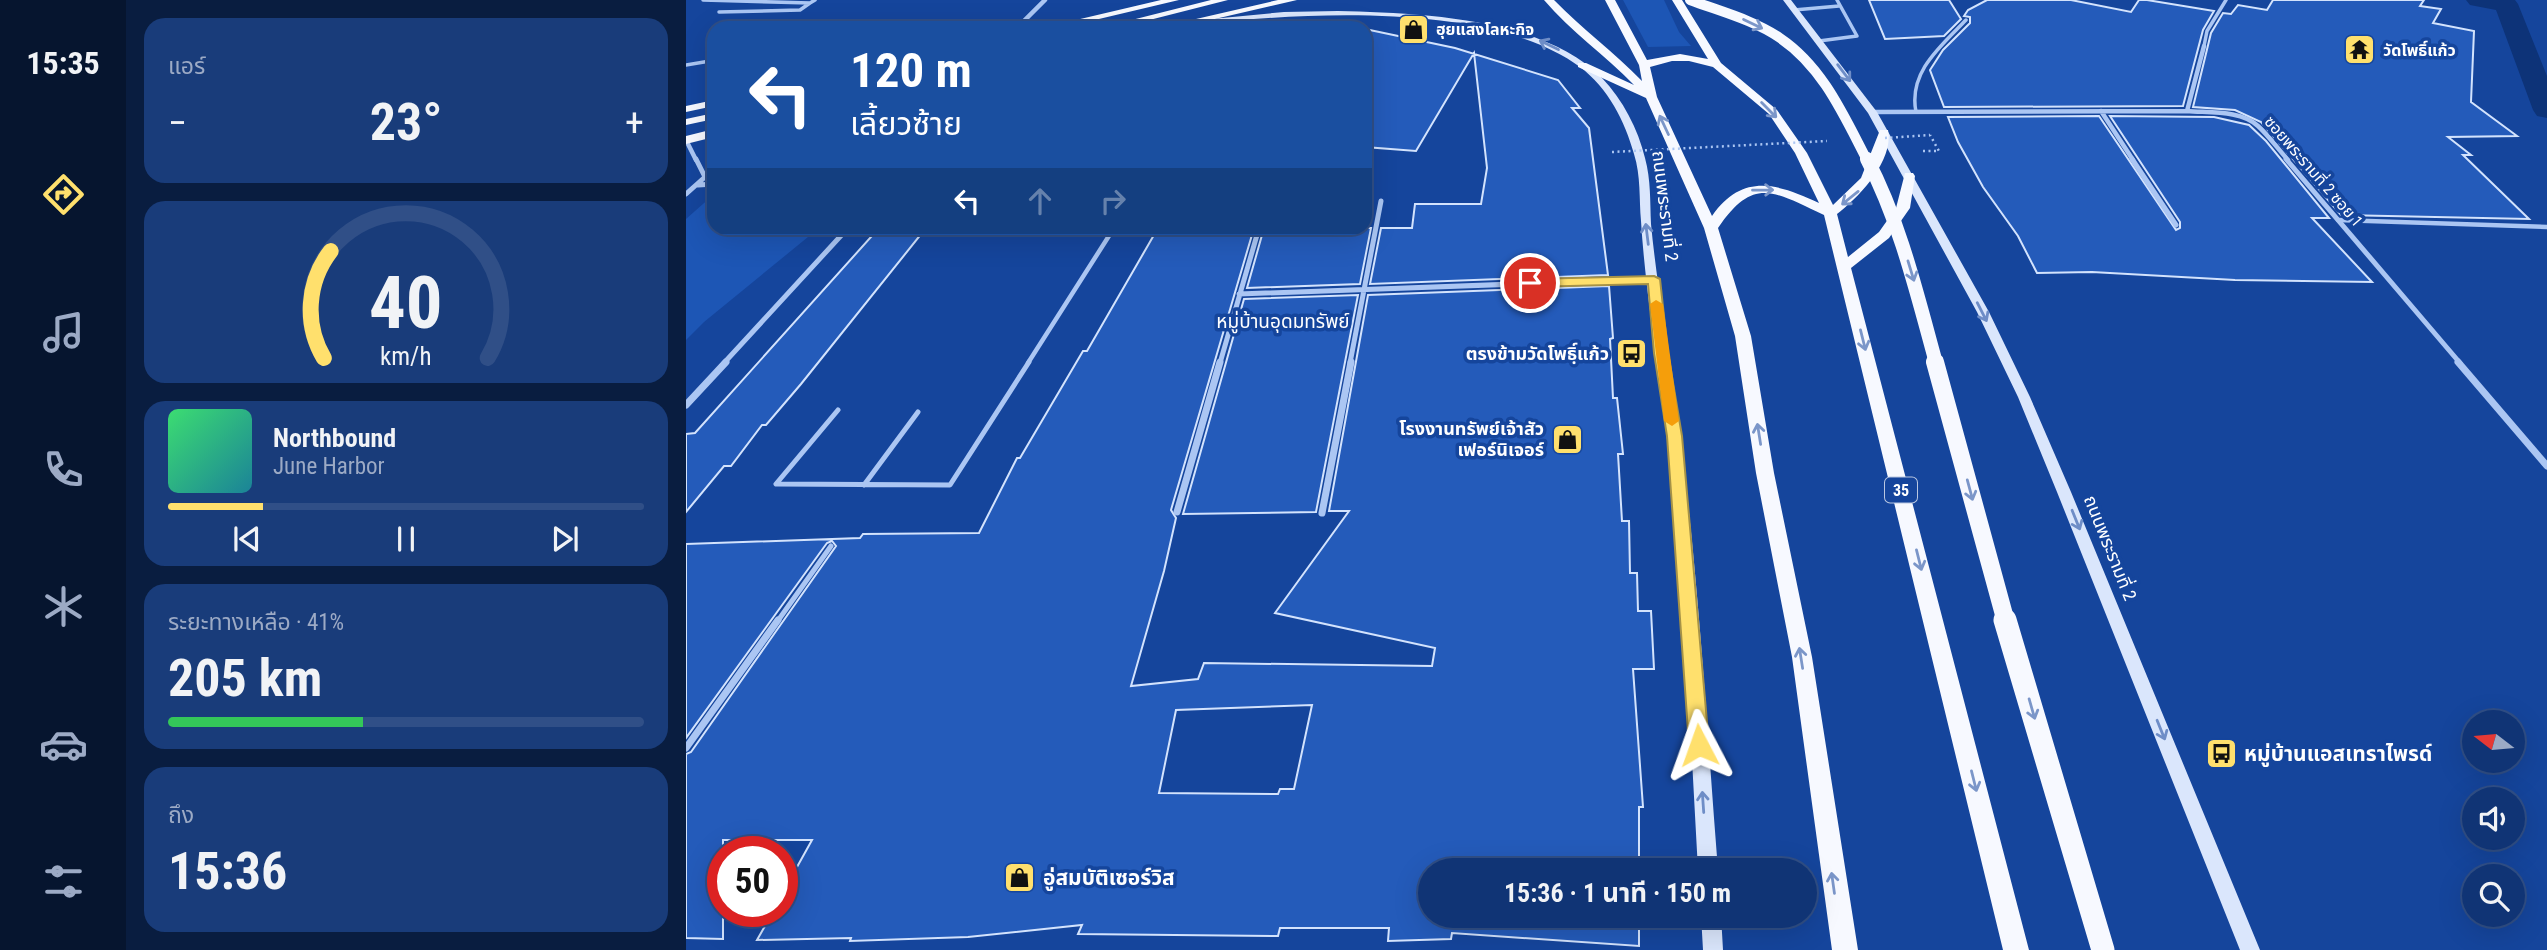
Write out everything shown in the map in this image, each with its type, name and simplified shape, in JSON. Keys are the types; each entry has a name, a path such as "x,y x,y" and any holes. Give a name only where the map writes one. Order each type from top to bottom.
{"main road":[{"path":"1078,21 1174,0"},
{"path":"1182,11 1223,0"},
{"path":"1137,21 1235,0"},
{"path":"1196,21 1292,0"},
{"name":"ถนนพระรามที่ 2","path":"1549,0 1576,29 1621,65 1651,97 1711,228 1743,336 1765,473 1801,657 1845,950"},
{"path":"1610,0 1644,65 1651,97"},
{"name":"35","path":"1677,0 1717,65 1773,112 1801,153 1830,214 2016,950"},
{"path":"1689,0 1755,25 1779,37 1800,54 1819,74 1882,188 1912,272 2006,622 2103,950"},
{"name":"ถนนพระรามที่ 2","path":"1791,5 1872,112 1879,136 1909,176 1965,277 2024,397 2250,950"},
{"name":"ถนนพระรามที่ 2","path":"1228,21 1302,11 1372,10 1505,28 1555,48 1582,65 1610,90 1626,116 1640,154 1661,353 1674,436 1707,858"},
{"path":"1644,65 1661,58 1684,56 1717,65"},
{"path":"1582,65 1651,97"},
{"path":"686,109 707,104"},
{"path":"686,122 707,118"},
{"path":"686,140 707,135"},
{"path":"1711,228 1731,200 1751,190 1765,188 1830,214 1856,195 1865,184 1875,167 1879,136"},
{"path":"1845,266 1884,235 1903,208 1909,176"},
{"path":"1712,928 1713,950"}],"street":[{"path":"1024,21 1045,0"},
{"path":"2188,111 2204,46"},
{"path":"2101,111 2175,225"},
{"name":"ซอยพระรามที่ 2 ซอย 1","path":"1872,112 2188,111 2246,118 2257,124 2547,466"},
{"path":"686,140 705,177 686,194"},
{"path":"697,185 707,184"},
{"path":"1322,513 1381,201"},
{"path":"686,405 842,235"},
{"path":"1177,512 1257,235"},
{"path":"1239,294 1654,279"}],"lane":[{"path":"703,0 810,3"},
{"path":"719,12 800,10 815,0"},
{"path":"1819,41 1857,36 1837,0"},
{"path":"2204,46 2207,31 2226,0"},
{"path":"1791,5 1839,6"},
{"path":"1916,111 1911,99 1914,85 1928,62 1966,20"},
{"path":"686,65 707,62"},
{"path":"2338,220 2547,227"},
{"path":"838,410 776,484 950,485 1110,235"},
{"path":"864,485 918,412"},
{"path":"686,748 831,546"}],"path":[{"path":"1879,136 1930,135 1939,151 1917,152"},
{"path":"1612,152 1833,140"}],"shaded area":[{"path":"1623,0 1664,0 1679,32 1691,46 1648,47"},
{"path":"707,200 707,235 810,235 704,322 686,340 686,219"}],"building":[{"path":"1869,0 1949,0 1961,19 1944,36 1885,39"},
{"path":"1987,0 2071,0 2131,12 2139,0 2147,0 2214,11 2203,30 2183,106 1944,107 1930,70 1943,50 1970,23 1970,17 1964,16 1968,10"},
{"path":"2273,0 2424,0 2420,6 2441,9 2433,23 2474,31 2471,102 2517,136 2448,137 2471,155 2463,155 2529,219 2341,215 2261,122 2235,110 2193,107 2211,33 2223,13 2231,14 2238,5 2267,10"},
{"path":"1372,30 1474,54 1416,151 1372,148"},
{"path":"1474,54 1558,80 1580,108 1572,108 1589,128 1608,275 1370,284 1381,228 1412,228 1415,204 1481,204 1487,168"},
{"path":"2099,116 2176,230 2180,228 2180,222 2110,116 2214,117 2249,125 2266,141 2329,218 2312,218 2372,282 2235,280 2092,272 2037,273 2018,236 1983,187 1958,142 1948,117"},
{"path":"873,235 920,235 801,384 766,425 762,425 731,466 724,466 686,512 686,434 695,433"},
{"path":"1154,235 1252,235 1171,510 1176,518 1164,571 1131,686 1198,679 1204,663 1432,666 1435,648 1275,613 1349,511 1329,511 1368,295 1609,286 1613,338 1610,339 1613,398 1617,398 1623,454 1618,454 1622,521 1629,521 1630,573 1637,573 1638,611 1651,611 1654,669 1633,669 1643,807 1639,807 1639,858 1418,858 1418,928 1639,928 1639,946 1452,933 1451,939 1388,941 1389,928 1280,928 1278,936 1078,934 1082,925 968,937 850,941 851,938 757,940 764,927 798,927 798,865 812,840 798,840 798,836 707,836 707,927 723,927 723,939 686,938 686,754 691,752 836,546 832,541 827,543 686,738 686,544 860,538 863,534 979,533 1017,458 1020,458 1083,351 1087,351","holes":["1312,705 1294,789 1280,789 1278,794 1159,793 1176,710"]},
{"path":"1262,235 1370,235 1360,284 1247,288"},
{"path":"1358,295 1316,512 1183,514 1244,299"}],"waterway":[{"path":"2478,0 2506,4 2547,110"}],"slow traffic":[{"path":"1656,304 1672,421"}],"place":[{"name":"ฮุยแสงโลหะกิจ","path":"1413,29"},
{"name":"วัดโพธิ์แก้ว","path":"2360,50"},
{"name":"ตรงข้ามวัดโพธฺิ์แก้ว","path":"1632,354"},
{"name":"โรงงานทรัพย์เจ้าสัว เฟอร์นิเจอร์","path":"1567,439"},
{"name":"หมู่บ้านแอสเทราไพรด์","path":"2221,754"},
{"name":"อู่สมบัติเซอร์วิส","path":"1020,878"}],"district":[{"name":"หมู่บ้านอุดมทรัพย์","path":"1283,321"}],"route":[{"path":"1530,283 1654,279 1683,528 1699,745"}]}
